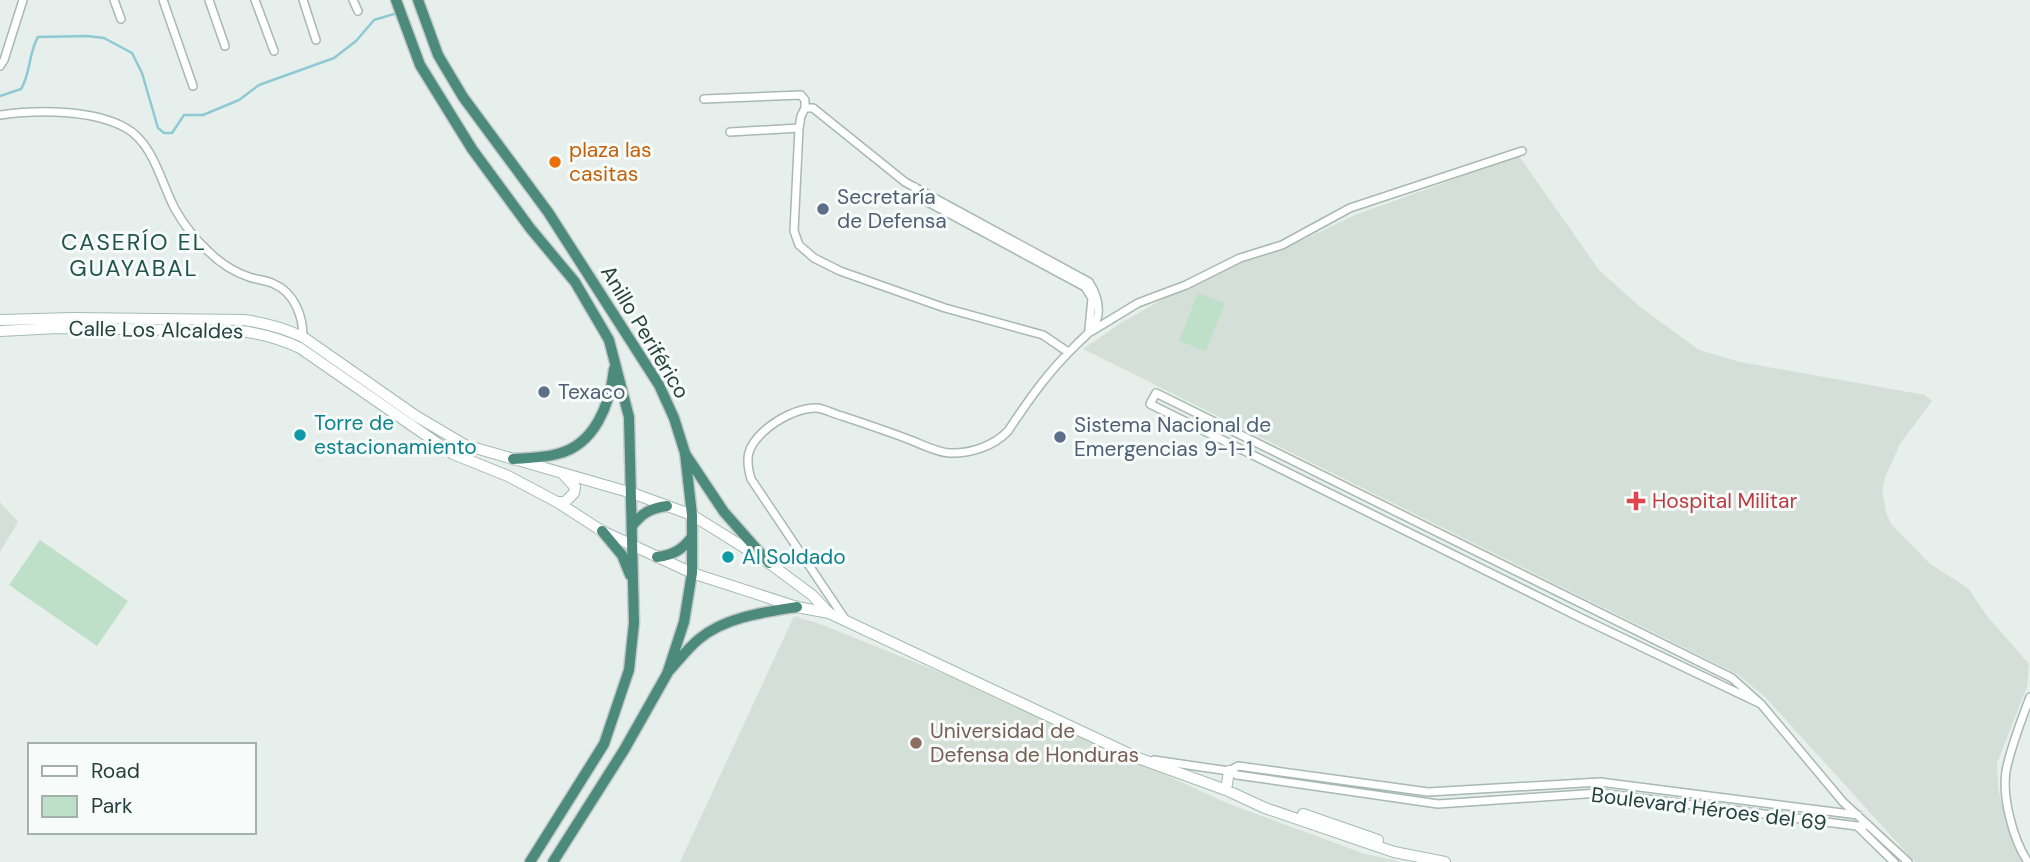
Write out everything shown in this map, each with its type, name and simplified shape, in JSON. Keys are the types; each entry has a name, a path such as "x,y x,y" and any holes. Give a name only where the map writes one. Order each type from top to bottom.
{"highway":[{"name":"Anillo Periférico","path":"396,0 420,65 496,184 575,282 610,340 629,417 634,623 629,670 604,744 530,862"},
{"name":"Anillo Periférico","path":"418,0 439,55 463,97 548,212 659,385 674,418 685,453 692,515 692,573 684,622 667,673 624,750 552,862"},
{"path":"513,459 555,455 570,450 585,438 600,419 612,392 615,359"},
{"path":"685,453 724,512 769,563"},
{"path":"632,526 647,511 667,506"},
{"path":"602,531 622,555 633,589"},
{"path":"657,557 671,555 683,548 692,537"},
{"path":"667,673 700,638 731,622 767,611 797,607"}],"main road":[{"name":"Calle Los Alcaldes","path":"0,320 85,318 244,320 266,323 303,337 416,416 457,441 667,506"},
{"name":"Calle Los Alcaldes","path":"0,331 58,328 242,331 263,334 300,348 453,454 508,476 632,546"},
{"path":"557,502 565,502 574,493 575,486 560,472"},
{"path":"667,506 692,515 769,563 812,595 829,613"},
{"path":"632,546 692,573 797,607 829,613 1138,758 1226,790 1265,808 1394,852 1445,862"},
{"path":"1226,790 1229,771"}],"street":[{"path":"0,66 23,0"},
{"path":"114,0 121,19"},
{"path":"163,0 193,86"},
{"path":"209,0 225,46"},
{"path":"254,0 274,51"},
{"path":"303,0 316,40"},
{"path":"353,0 358,11"},
{"path":"704,99 801,95 805,100 799,128 793,231 799,245 814,258 889,289 1042,335 1068,352"},
{"path":"805,108 813,108 905,182 1089,282 1095,291 1098,307 1097,320 1088,333 1045,377 1000,439 974,451 938,451 882,429 816,408 797,412 780,420 754,440 748,450 747,465 751,479 847,621"},
{"path":"0,116 84,114 127,128 143,144 174,207 190,232 221,262 247,276 275,284 282,289 300,311 303,337"},
{"path":"730,132 799,128"},
{"path":"1088,333 1138,303 1186,285 1240,258 1282,245 1350,208 1522,151"},
{"name":"Boulevard Héroes del 69","path":"1761,704 1579,617 1150,404 1156,393 1732,678 1761,704 1843,802 1908,862"},
{"path":"2028,862 2010,823 2006,774 2016,734 2030,697"},
{"name":"Boulevard Héroes del 69","path":"1138,758 1438,804 1599,793 1857,826 1868,825"},
{"name":"Boulevard Héroes del 69","path":"1229,771 1237,766 1428,792 1600,782 1859,815"},
{"name":"Boulevard Héroes del 69","path":"1843,802 1848,815 1857,826 1894,862"}],"shaded area":[{"name":"Hospital Militar","path":"1519,156 1599,270 1639,306 1699,350 1740,362 1925,395 1932,401 1900,444 1885,477 1882,490 1886,512 1891,524 1930,564 1968,588 1987,616 2029,664 2027,687 1997,763 1998,788 2007,825 2022,862 1915,862 1765,697 1737,674 1083,349 1163,299 1244,261 1286,248 1355,215"},
{"path":"0,502 18,522 0,552"},
{"name":"Universidad de Defensa de Honduras","path":"794,616 964,682 1229,804 1362,853 1402,862 680,862"}],"green space":[{"path":"1198,293 1225,303 1206,351 1179,341"},
{"path":"40,540 128,601 97,646 9,585"}],"waterway":[{"path":"0,96 21,89 38,37 104,38 132,53 142,73 158,128 164,133 172,133 184,115 203,115 239,100 259,85 334,58 356,41 374,20 394,14"}],"place":[{"name":"plaza las casitas","path":"555,162"},
{"name":"Secretaría de Defensa","path":"823,209"},
{"name":"Texaco","path":"544,392"},
{"name":"Torre de estacionamiento","path":"300,435"},
{"name":"Sistema Nacional de Emergencias 9-1-1","path":"1060,437"},
{"name":"Hospital Militar","path":"1636,501"},
{"name":"Al Soldado","path":"728,557"},
{"name":"Universidad de Defensa de Honduras","path":"916,743"}],"district":[{"name":"CASERÍO EL GUAYABAL","path":"134,255"}]}
